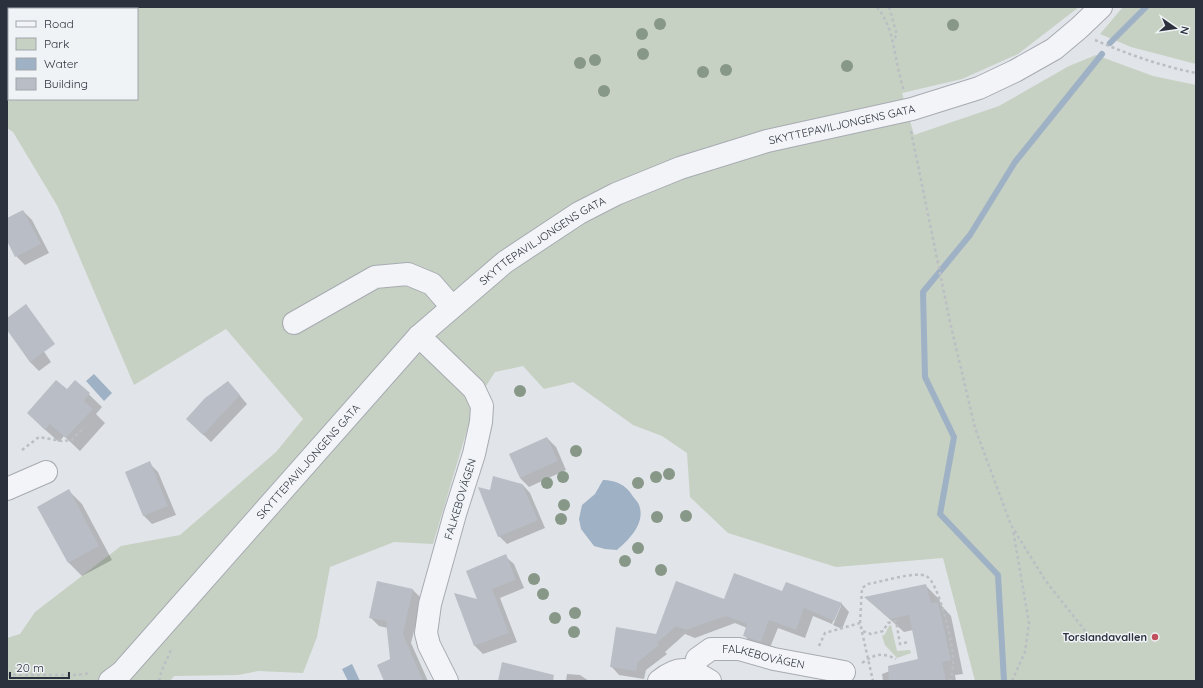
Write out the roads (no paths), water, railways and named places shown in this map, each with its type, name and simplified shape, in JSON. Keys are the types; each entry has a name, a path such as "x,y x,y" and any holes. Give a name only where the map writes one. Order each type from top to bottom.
{"street":[{"name":"SKYTTEPAVILJONGENS GATA","path":"109,678 147,644 419,336 505,262 579,213 616,194 680,168 767,142 912,109 979,88 1015,71 1054,49 1101,7"},
{"path":"294,323 375,277 408,274 432,284 452,307"},
{"name":"FALKEBOVÄGEN","path":"419,336 474,389 482,406 481,422 474,454 455,514 429,611 426,633 429,645 447,681"},
{"path":"7,489 46,472"},
{"name":"FALKEBOVÄGEN","path":"702,676 697,659 711,649 740,649 811,666 844,672"},
{"name":"FALKEBOVÄGEN","path":"659,681 670,672 681,669 702,676"}],"water":[{"path":"94,374 112,393 104,401 86,381"},
{"path":"603,480 616,482 627,488 638,503 641,512 638,525 635,530 617,550 594,546 581,529 579,519 582,505 595,494"},
{"path":"352,664 360,681 348,681 342,669"}],"waterway":[{"path":"1110,43 1146,7"},
{"path":"1004,681 998,575 940,514 954,437 925,377 923,292 970,235 1015,162 1102,54"}],"place":[{"name":"Torslandavallen","path":"1155,637"}]}
